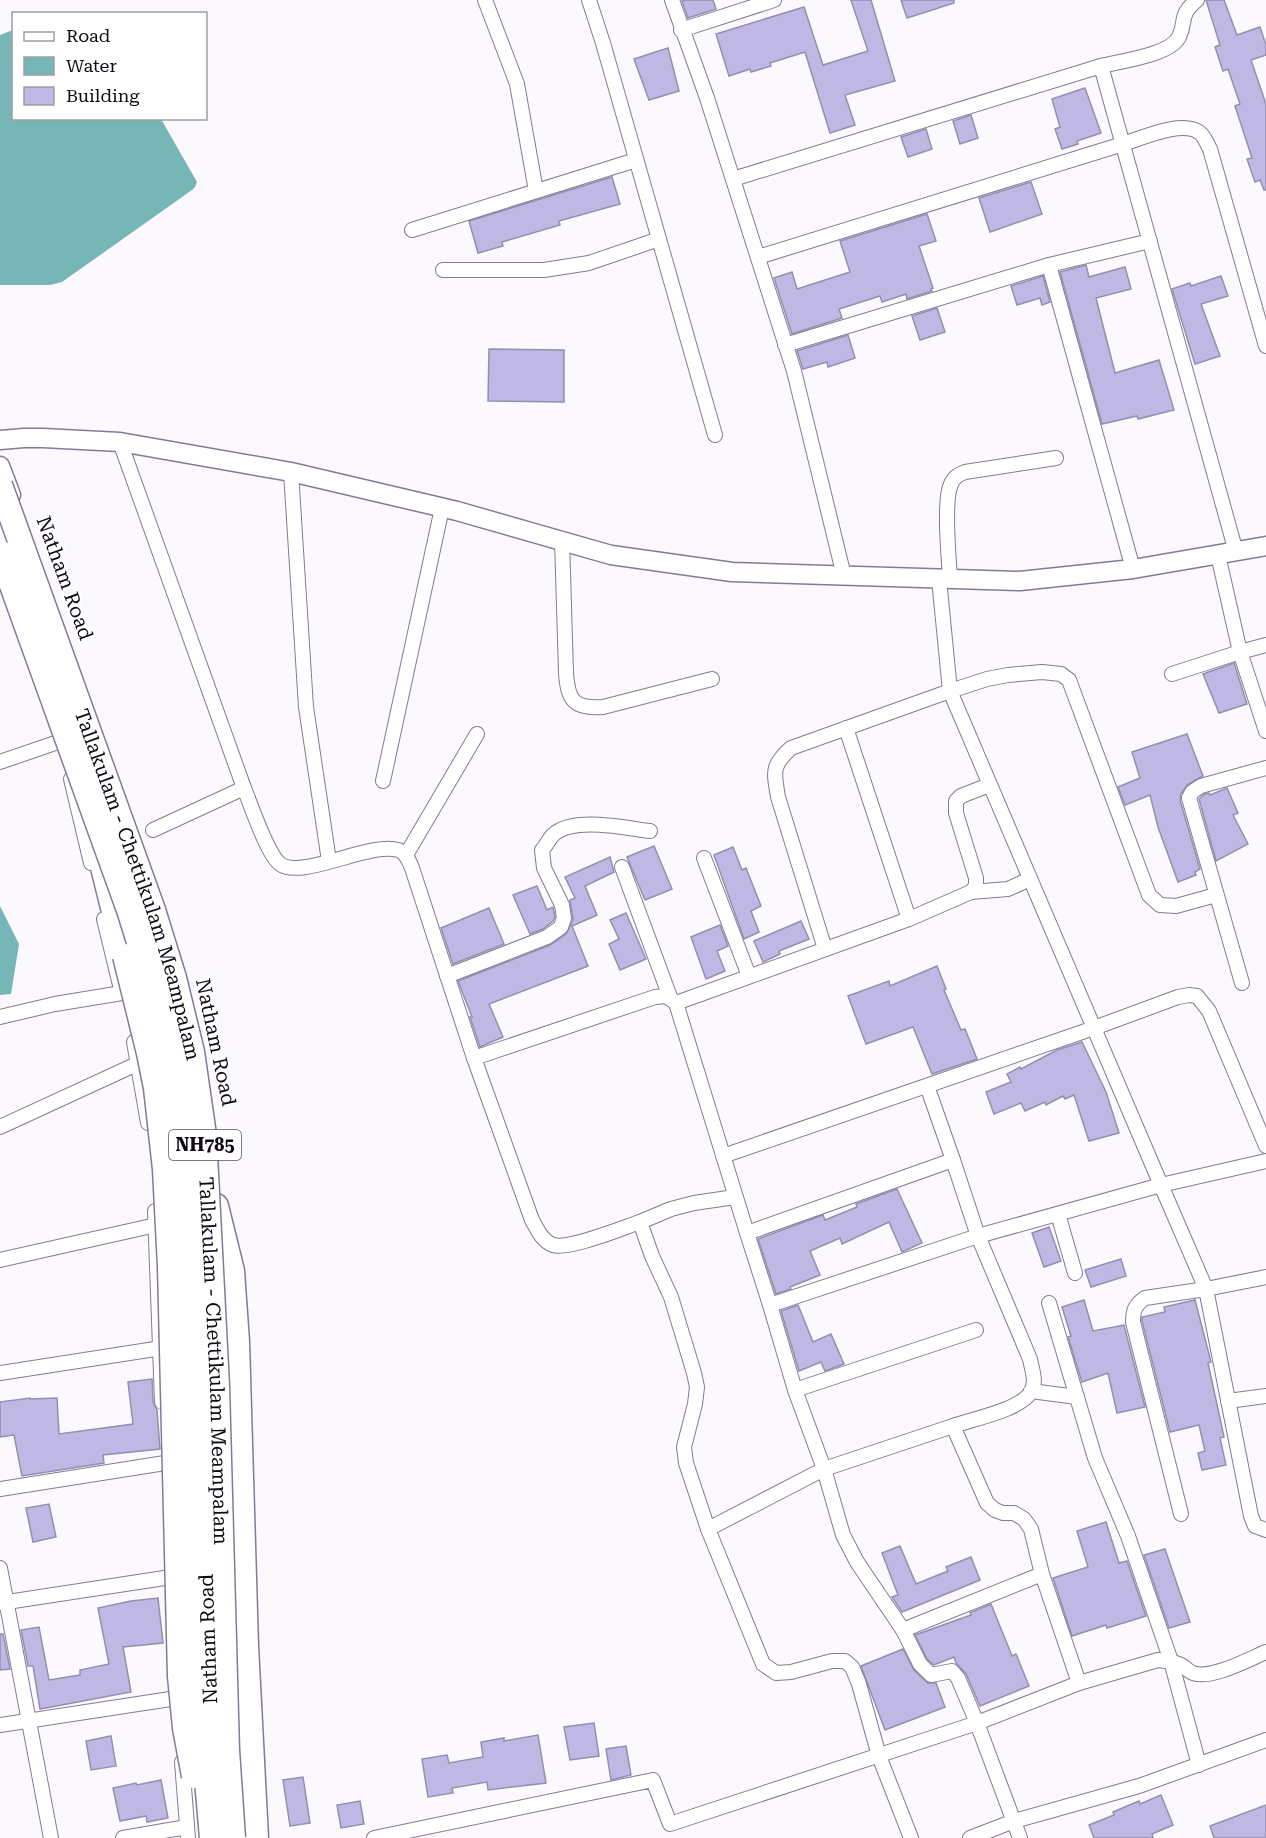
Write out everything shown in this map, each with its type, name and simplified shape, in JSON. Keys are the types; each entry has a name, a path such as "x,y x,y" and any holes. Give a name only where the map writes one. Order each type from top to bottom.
{"highway":[{"name":"Tallakulam - Chettikulam Meampalam","path":"0,485 157,921 180,1000 197,1080 208,1191 217,1386 227,1750 216,1837"},
{"name":"Tallakulam - Chettikulam Meampalam","path":"0,552 129,910 153,987 176,1086 184,1140 190,1257 205,1757 216,1837"},
{"path":"96,836 156,1088 165,1169 170,1267 180,1676 195,1780 216,1837"},
{"path":"216,1206 232,1271 238,1356 251,1835"}],"main road":[{"path":"0,440 24,438 120,442 291,472 442,508 611,555 732,572 1020,581 1133,569 1266,546"},
{"name":"Natham Road","path":"0,466 135,839 172,950 189,1011 205,1089 216,1206 235,1768 251,1835"},
{"name":"Natham Road","path":"0,572 96,836 137,958 157,1036 168,1092 178,1167 197,1732 216,1837"}],"street":[{"path":"485,0 517,84 536,191"},
{"path":"589,0 715,435"},
{"path":"672,0 707,98 794,371 844,576"},
{"path":"681,30 774,0"},
{"path":"733,179 1101,66 1161,51 1173,46 1180,36 1183,18 1188,7 1197,0"},
{"path":"1101,66 1150,241 1227,553 1240,651 1266,731"},
{"path":"758,257 1123,144 1181,127 1194,129 1203,134 1210,149 1266,346"},
{"path":"412,230 636,160"},
{"path":"443,270 544,270 589,263 659,239"},
{"path":"785,345 1049,265 1150,241"},
{"path":"1049,265 1133,569"},
{"path":"120,442 244,788 272,855 281,865 290,868 305,867 383,849 399,850 406,855 412,867 474,1058 532,1220 541,1236 553,1245 570,1245 640,1222 671,1209 735,1197"},
{"path":"1056,458 965,472 956,477 950,486 944,579 950,691 1206,1289 1251,1516 1255,1526 1266,1530"},
{"path":"291,472 306,707 329,861"},
{"path":"383,781 442,508"},
{"path":"562,540 567,688 571,698 579,706 603,707 712,679"},
{"path":"1172,674 1240,651 1266,645"},
{"path":"825,949 778,797 774,772 781,758 791,748 950,691 1008,675 1042,672 1066,676 1075,692 1149,895 1160,905 1176,906 1216,895"},
{"path":"846,728 909,919"},
{"path":"406,855 477,734"},
{"path":"0,762 63,746 139,1063 150,1138 156,1225 159,1347 177,1698 187,1833 123,1838"},
{"path":"1242,983 1189,798 1192,792 1201,786 1266,768"},
{"path":"971,892 976,886 976,878 956,813 956,801 961,796 989,785"},
{"path":"153,830 244,788"},
{"path":"447,976 547,937 561,927 564,918 562,905 544,868 542,850 554,834 573,825 650,831"},
{"path":"704,858 749,976"},
{"path":"622,867 673,1000 795,1390 824,1470 843,1535 857,1562 903,1630 920,1664 931,1675 952,1671 958,1678 1020,1838"},
{"path":"474,1058 656,997 666,996 673,1000 749,976 909,919 971,892 1008,889 1030,879"},
{"path":"0,1017 54,1004 122,993"},
{"path":"723,1156 1189,995 1197,996 1209,1011 1266,1146"},
{"path":"0,1127 139,1063"},
{"path":"708,1529 824,1470 1009,1408 1022,1401 1031,1391 1034,1378 1030,1359 978,1236 927,1086"},
{"path":"747,1233 953,1160"},
{"path":"770,1305 978,1236 1161,1185 1266,1161"},
{"path":"1058,1214 1075,1273"},
{"path":"640,1222 670,1297 697,1387 696,1404 684,1447 686,1463 708,1529 763,1664 776,1673 791,1672 832,1661 844,1661 852,1667 859,1683 879,1756 911,1838"},
{"path":"0,1260 156,1225"},
{"path":"1181,1514 1133,1322 1133,1311 1145,1298 1266,1277"},
{"path":"1049,1303 1095,1458 1128,1536 1171,1661 1199,1765"},
{"path":"795,1390 976,1330"},
{"path":"0,1373 159,1347 221,1344"},
{"path":"1031,1391 1077,1397"},
{"path":"1228,1401 1266,1395"},
{"path":"952,1426 987,1503 996,1510 1024,1519 1030,1529 1042,1574 1079,1683"},
{"path":"0,1489 165,1463"},
{"path":"0,1568 3,1602 29,1720 51,1838"},
{"path":"903,1630 1042,1574"},
{"path":"3,1602 171,1577"},
{"path":"670,1824 977,1723 1079,1683 1158,1660 1171,1661 1192,1673 1203,1674 1220,1671 1266,1652"},
{"path":"0,1725 177,1698"},
{"path":"970,1838 1014,1821 1139,1786 1266,1740"},
{"path":"374,1838 653,1780 675,1838"}],"water":[{"path":"12,30 12,120 162,120 197,182 192,190 62,282 50,285 0,285 0,35"},
{"path":"0,906 19,944 11,994 0,995"}],"building":[{"path":"713,0 716,9 688,18 682,1"},
{"path":"851,0 871,0 895,81 845,95 855,125 830,133 805,52 770,63 771,66 751,72 750,69 729,76 716,34 804,7 823,65 868,51"},
{"path":"901,0 954,0 954,3 907,18"},
{"path":"1206,0 1224,0 1237,35 1260,27 1266,45 1266,55 1251,60 1266,104 1266,190 1260,180 1255,182 1247,159 1252,158 1235,106 1240,104 1228,69 1223,71 1215,47 1220,45"},
{"path":"668,48 679,91 649,100 634,59"},
{"path":"1085,88 1101,133 1062,149 1055,129 1060,127 1052,99"},
{"path":"971,115 978,138 960,144 953,121"},
{"path":"926,129 932,149 908,157 901,137"},
{"path":"612,177 620,204 559,221 560,225 502,242 503,246 478,253 469,221"},
{"path":"1031,182 1042,214 990,232 979,198"},
{"path":"927,214 936,241 919,246 932,291 907,299 906,294 882,302 880,296 839,309 842,318 792,334 774,278 792,272 797,289 850,272 840,241"},
{"path":"1086,265 1089,277 1125,267 1131,289 1096,298 1115,373 1159,360 1174,410 1138,419 1137,416 1102,424 1060,272"},
{"path":"1043,276 1050,302 1042,305 1040,298 1017,305 1011,286"},
{"path":"1221,276 1228,296 1201,304 1220,356 1195,364 1172,289 1190,283 1191,286"},
{"path":"937,308 945,332 920,340 912,316"},
{"path":"848,335 855,358 828,367 827,362 803,369 797,351"},
{"path":"489,349 564,350 564,402 488,401"},
{"path":"1234,663 1247,704 1219,713 1203,674"},
{"path":"1187,734 1203,776 1187,785 1180,800 1200,869 1195,872 1196,875 1178,882 1158,827 1150,795 1125,805 1118,787 1140,778 1132,752"},
{"path":"1227,788 1238,813 1233,815 1248,844 1216,861 1199,799 1205,794 1210,795"},
{"path":"654,846 672,889 645,900 627,857"},
{"path":"733,847 742,870 746,868 761,906 751,911 759,932 744,939 714,855"},
{"path":"610,857 614,872 585,886 597,915 572,926 588,966 489,1004 503,1037 480,1047 470,1017 472,1017 458,981 550,945 566,934 573,920 570,900 575,898 565,877"},
{"path":"537,886 547,910 553,907 555,917 543,929 530,934 513,895"},
{"path":"489,908 504,944 453,964 441,928"},
{"path":"626,913 646,959 620,970 609,944 619,939 610,920"},
{"path":"801,921 809,939 779,951 780,954 763,962 754,941"},
{"path":"720,925 728,946 717,951 725,971 706,979 691,937"},
{"path":"937,966 946,989 944,990 961,1030 965,1029 977,1059 932,1074 913,1027 866,1044 848,996 889,981 890,986"},
{"path":"1082,1042 1106,1092 1119,1133 1089,1141 1074,1095 1065,1099 1063,1096 1046,1105 1045,1102 1025,1111 1021,1103 994,1114 986,1092 1011,1082 1007,1074 1057,1050"},
{"path":"897,1189 922,1243 902,1252 889,1222 842,1244 840,1238 810,1251 820,1275 776,1294 758,1239 823,1215 825,1220 857,1207 856,1204"},
{"path":"1049,1227 1061,1261 1044,1267 1032,1233"},
{"path":"1121,1259 1126,1276 1091,1287 1085,1270"},
{"path":"1084,1300 1093,1331 1124,1325 1145,1407 1117,1413 1108,1373 1082,1382 1068,1337 1071,1336 1062,1307"},
{"path":"1195,1300 1211,1362 1208,1363 1224,1437 1220,1438 1226,1465 1202,1470 1198,1453 1205,1451 1199,1425 1170,1432 1142,1321 1142,1317 1165,1312 1164,1307"},
{"path":"798,1305 813,1342 831,1334 844,1364 825,1371 821,1362 799,1371 781,1311"},
{"path":"152,1379 160,1449 103,1455 104,1463 22,1476 14,1435 0,1437 0,1402 30,1398 57,1398 59,1434 133,1424 128,1382"},
{"path":"49,1504 56,1537 33,1542 26,1508"},
{"path":"1106,1522 1119,1563 1127,1561 1146,1616 1072,1636 1053,1578 1088,1567 1077,1531"},
{"path":"900,1546 916,1584 948,1571 946,1567 971,1557 980,1580 902,1612 892,1597 898,1595 882,1553"},
{"path":"1165,1549 1190,1622 1169,1628 1144,1555"},
{"path":"158,1598 163,1643 123,1647 131,1692 40,1709 33,1666 28,1666 21,1630 39,1627 49,1680 80,1675 80,1670 109,1664 98,1608"},
{"path":"991,1604 1012,1656 1016,1654 1029,1686 980,1706 966,1674 956,1663 954,1657 934,1665 927,1659 915,1635 971,1615 970,1613"},
{"path":"0,1634 3,1634 10,1669 0,1670"},
{"path":"903,1649 914,1670 928,1683 936,1683 945,1707 885,1730 861,1666"},
{"path":"594,1723 599,1756 570,1760 564,1727"},
{"path":"538,1735 546,1783 488,1790 487,1782 452,1788 453,1793 428,1797 422,1759 447,1755 449,1763 483,1757 481,1742 504,1738 504,1741"},
{"path":"111,1736 116,1766 91,1770 86,1741"},
{"path":"626,1746 631,1775 611,1780 606,1749"},
{"path":"303,1777 310,1823 290,1826 283,1780"},
{"path":"161,1780 168,1818 147,1822 146,1816 120,1821 113,1788"},
{"path":"1161,1795 1173,1825 1152,1834 1153,1838 1094,1838 1089,1825 1114,1815 1113,1812 1139,1801 1140,1804"},
{"path":"360,1801 364,1824 341,1828 337,1805"},
{"path":"1266,1805 1266,1838 1214,1838 1210,1826"}]}
